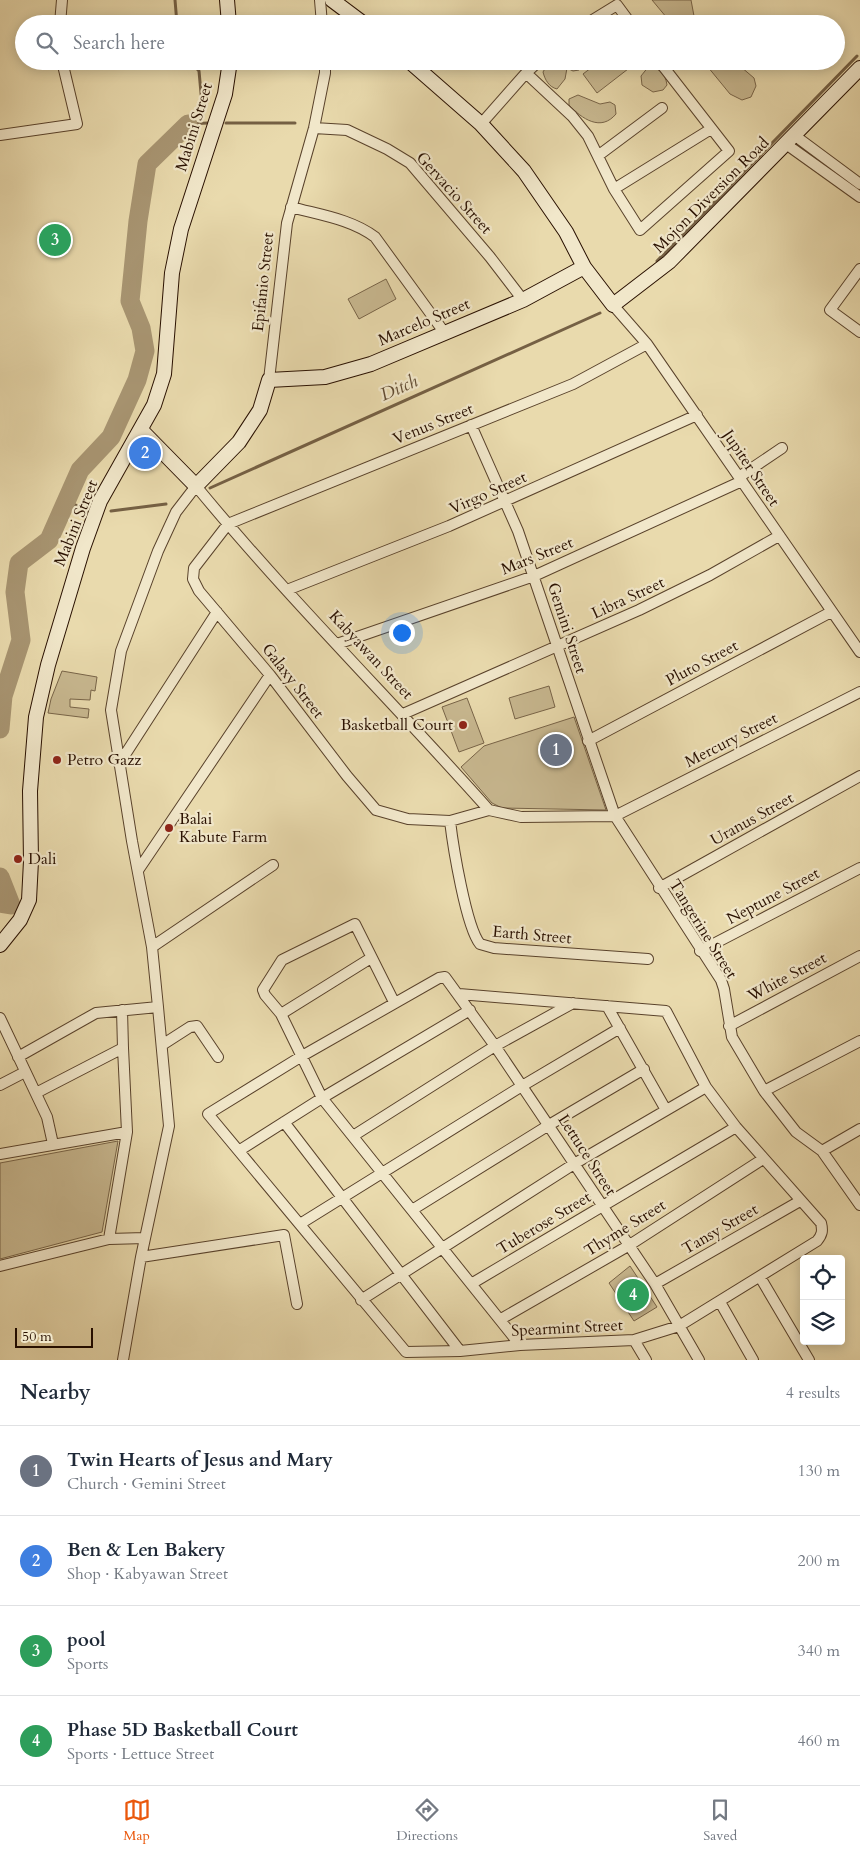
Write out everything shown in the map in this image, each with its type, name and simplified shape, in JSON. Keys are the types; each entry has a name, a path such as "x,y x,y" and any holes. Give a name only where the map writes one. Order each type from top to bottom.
{"street":[{"path":"61,15 62,0"},
{"path":"228,0 229,15"},
{"path":"320,0 321,15"},
{"path":"332,0 352,15"},
{"path":"600,15 616,5 624,15"},
{"name":"Mojon Diversion Road","path":"613,305 669,262 860,68"},
{"path":"0,135 76,124 64,70"},
{"name":"Mabini Street","path":"0,945 20,920 29,900 31,861 30,790 36,717 48,665 83,548 100,501 142,431 154,405 164,374 172,273 181,229 225,94 229,70"},
{"name":"Epifanio Street","path":"196,486 239,442 260,410 269,380 287,223 314,128 325,70"},
{"path":"419,70 481,124 524,171 566,232 584,268 613,305"},
{"path":"481,124 529,70"},
{"path":"526,73 572,116 588,136 599,155 614,189 640,230 729,150 666,70"},
{"path":"599,155 662,108"},
{"name":"Gervacio Street","path":"314,128 347,130 387,149 410,163 490,257 523,300"},
{"path":"614,189 711,129"},
{"path":"790,139 860,184"},
{"path":"790,139 860,197"},
{"path":"291,208 346,222 362,228 375,237 444,332"},
{"name":"Marcelo Street","path":"269,380 325,377 371,364 523,300 584,268"},
{"path":"860,269 830,310 860,332"},
{"name":"Jupiter Street","path":"613,305 647,344 860,652"},
{"name":"Venus Street","path":"228,524 572,384 647,344"},
{"name":"Virgo Street","path":"287,590 505,502 697,415"},
{"name":"Gemini Street","path":"471,425 518,531 615,816"},
{"name":"Kabyawan Street","path":"142,431 196,486 287,590 488,810"},
{"name":"Mars Street","path":"337,644 534,576 741,479 782,448"},
{"path":"123,1360 141,1257 169,1126 152,948 111,710 121,652 158,550 176,512 196,486"},
{"name":"Galaxy Street","path":"228,524 194,568 194,579 199,591 270,675 347,776 376,810 408,819 450,821 488,810"},
{"name":"Libra Street","path":"402,714 557,646 701,579 779,536"},
{"path":"119,764 217,612"},
{"name":"Pluto Street","path":"588,741 831,612"},
{"path":"139,869 270,675"},
{"name":"Mercury Street","path":"615,816 860,692"},
{"name":"Uranus Street","path":"659,888 860,776"},
{"path":"488,810 521,817 615,816"},
{"name":"Tangerine Street","path":"615,816 724,989 732,1037 764,1091 796,1132 822,1151 860,1205"},
{"name":"Earth Street","path":"450,821 456,860 473,933 480,944 494,948 648,959"},
{"path":"152,948 273,865"},
{"name":"Neptune Street","path":"700,951 860,868"},
{"path":"520,1345 444,1248 380,1173 322,1098 302,1056 281,1014 264,995 263,990 282,960 356,924 394,1002 302,1056 208,1114 240,1150 361,1300 444,1248 574,1164 706,1087"},
{"name":"White Street","path":"729,1026 860,956"},
{"path":"281,1014 371,958"},
{"name":"Lettuce Street","path":"394,1002 439,978 448,980 549,1125 655,1284 699,1360"},
{"path":"459,994 666,1011 706,1087 736,1127 800,1201"},
{"path":"353,1136 495,1046 574,1002"},
{"path":"607,1006 666,1110"},
{"path":"18,1057 96,1013 158,1007"},
{"path":"109,1239 127,1132 122,1010"},
{"path":"240,1150 322,1098 470,1010"},
{"path":"0,1018 36,1093 46,1117 53,1144"},
{"path":"162,1045 190,1027 197,1026 218,1057"},
{"path":"300,1224 522,1086 620,1028"},
{"path":"764,1091 860,1041"},
{"path":"36,1093 123,1048"},
{"path":"412,1210 644,1069"},
{"path":"0,1085 25,1072"},
{"path":"284,1122 460,1351"},
{"name":"Tuberose Street","path":"471,1284 736,1127"},
{"path":"822,1151 860,1129"},
{"path":"0,1154 127,1132"},
{"name":"Thyme Street","path":"501,1319 628,1246 763,1159"},
{"name":"Spearmint Street","path":"361,1300 406,1352 460,1351 520,1345 634,1340 679,1326 817,1241 823,1230 821,1223 800,1201"},
{"name":"Tansy Street","path":"655,1284 800,1201"},
{"path":"141,1257 284,1235 297,1304"},
{"path":"0,1266 109,1239 145,1238"},
{"path":"760,1276 809,1360"},
{"path":"720,1302 753,1360"},
{"path":"634,1340 646,1360"}],"shaded area":[{"path":"652,0 691,0 694,15 664,15"},
{"path":"544,70 567,70 565,79 557,89 548,83 543,72"},
{"path":"588,70 627,70 597,93 583,74"},
{"path":"646,70 657,70 664,75 667,85 663,90 653,92 642,85 641,76"},
{"path":"710,70 745,70 754,78 756,86 751,97 742,100 730,94"},
{"path":"578,95 600,104 610,102 615,105 616,114 604,122 598,123 586,119 569,105 569,99"},
{"path":"51,223 66,226 60,256 44,253"},
{"path":"386,279 396,299 359,319 348,299"},
{"path":"62,671 97,677 95,691 91,690 90,700 70,699 70,707 89,709 88,718 48,713 51,699"},
{"path":"549,686 555,707 515,719 509,698"},
{"name":"Basketball Court","path":"467,698 484,743 459,752 442,707"},
{"path":"574,717 606,810 502,808 492,803 461,767 484,746"},
{"path":"118,1141 102,1232 0,1259 0,1163"},
{"path":"630,1266 657,1307 634,1321 609,1283"}],"waterway":[{"path":"175,0 176,15"},
{"path":"845,68 857,56"},
{"path":"188,124 202,104 198,70"},
{"path":"657,261 843,70"},
{"path":"188,124 208,123"},
{"path":"226,123 295,123"},
{"path":"0,729 3,696 21,640 15,592 19,563 49,540 80,470 111,437 137,380 145,351 141,328 130,301 138,221 147,164 188,124"},
{"name":"Ditch","path":"210,488 600,313"},
{"name":"Ditch","path":"66,502 87,509"},
{"name":"Ditch","path":"111,511 166,504"},
{"path":"0,877 11,905 0,903"}],"place":[{"name":"pool","path":"55,240"},
{"name":"Ben & Len Bakery","path":"145,453"},
{"name":"Basketball Court","path":"463,725"},
{"name":"Twin Hearts of Jesus and Mary","path":"556,750"},
{"name":"Petro Gazz","path":"57,760"},
{"name":"Balai Kabute Farm","path":"169,828"},
{"name":"Dali","path":"18,859"},
{"name":"Phase 5D Basketball Court","path":"633,1295"}]}
